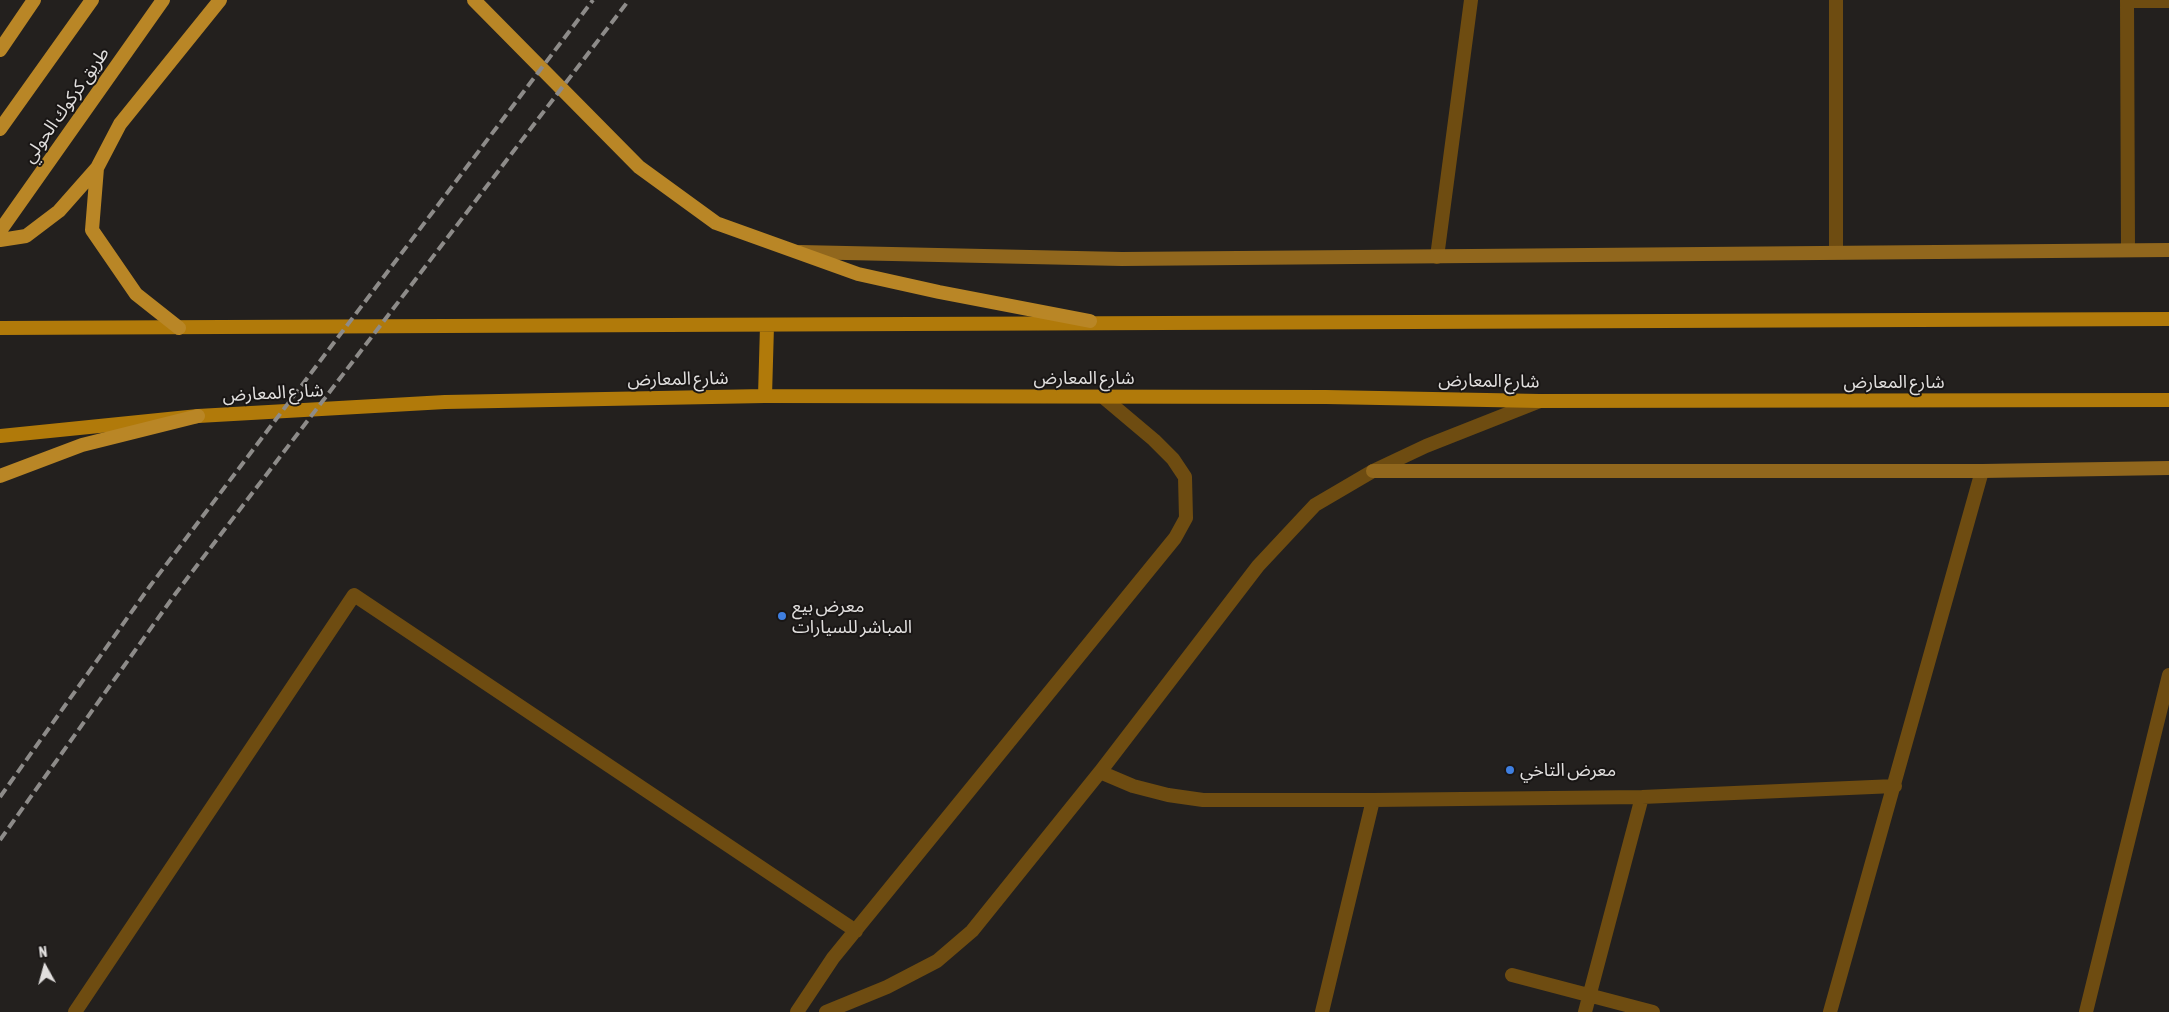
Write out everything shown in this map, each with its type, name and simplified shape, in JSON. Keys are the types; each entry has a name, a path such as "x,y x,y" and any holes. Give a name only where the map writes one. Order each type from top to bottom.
{"highway":[{"path":"0,50 34,0"},
{"path":"0,129 92,0"},
{"name":"طريق كركوك الحولي","path":"0,231 163,0"},
{"path":"0,240 26,236 59,211 98,168 120,124 220,0"},
{"path":"474,0 639,167 716,223 858,274 939,292 1090,321"},
{"path":"98,168 92,230 136,294 179,328"},
{"path":"0,476 82,445 198,416"}],"main road":[{"path":"793,252 1122,259 2169,250"},
{"path":"0,328 767,326 1090,321 2169,319"},
{"path":"765,396 767,326"},
{"name":"شارع المعارض","path":"0,436 198,416 445,402 765,396 1326,397 1540,401 2169,400"},
{"path":"1373,471 1982,471 2169,468"}],"street":[{"path":"1437,257 1471,0"},
{"path":"1836,0 1836,252"},
{"path":"2128,250 2127,0 2169,0"},
{"path":"797,1012 833,958 1175,538 1186,518 1185,477 1173,459 1154,440 1103,397"},
{"path":"826,1012 887,987 937,961 972,932 1100,772 1258,566 1315,505 1373,471 1426,446 1540,401"},
{"path":"1830,1012 1982,471"},
{"path":"75,1012 354,595 856,931"},
{"path":"2086,1012 2169,675"},
{"path":"1100,772 1133,786 1168,795 1204,800 1642,797 1895,786"},
{"path":"1585,1012 1642,797"},
{"path":"1322,1012 1373,800"},
{"path":"1512,975 1653,1012"}],"railway":[{"path":"0,797 150,586 593,0"},
{"path":"0,840 176,593 629,0"}],"place":[{"name":"معرض بيع المباشر للسيارات","path":"782,616"},
{"name":"معرض التاخي","path":"1510,770"}]}
